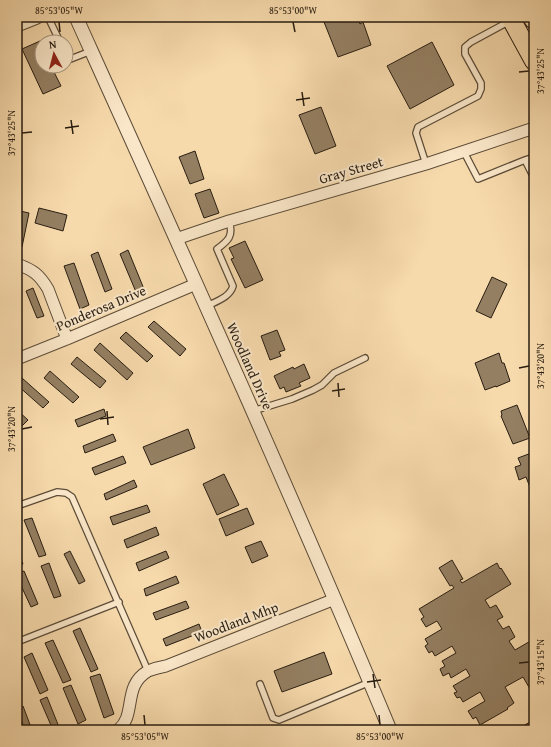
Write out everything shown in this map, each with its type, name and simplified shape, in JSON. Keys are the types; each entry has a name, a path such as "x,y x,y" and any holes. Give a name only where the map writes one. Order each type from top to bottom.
{"highway":[{"path":"511,19 534,61"}],"street":[{"name":"Woodland Drive","path":"76,17 207,306 335,599 390,730"},
{"name":"Gray Street","path":"176,239 229,221 426,164 534,128"},
{"path":"17,264 32,270 44,281 67,339"},
{"name":"Ponderosa Drive","path":"17,359 196,284"},
{"name":"Woodland Mhp","path":"148,671 166,666 335,599"},
{"path":"118,730 122,727 126,719 132,690 138,680 148,671"}],"lane":[{"path":"48,17 56,34"},
{"path":"426,164 416,133 418,127 478,96 481,89 481,83 465,54 465,47 511,19"},
{"path":"74,57 91,50"},
{"path":"464,152 478,179 534,157"},
{"path":"525,160 534,178"},
{"path":"207,306 232,292 234,286 217,249 231,235 232,230 229,221"},
{"path":"253,412 292,399 313,390 322,385 334,374 365,358"},
{"path":"17,506 57,492 66,493 72,497 148,671"},
{"path":"17,642 119,602"},
{"path":"260,684 273,718 279,720 370,682"}],"building":[{"path":"322,17 357,17 360,24 363,22 371,45 338,57"},
{"path":"432,42 454,85 410,109 387,66"},
{"path":"34,44 34,74 55,74 61,86 43,94 22,49"},
{"path":"321,107 336,146 315,154 299,115"},
{"path":"195,151 204,179 190,184 179,157"},
{"path":"210,189 219,213 204,218 195,194"},
{"path":"39,208 67,215 63,231 35,223"},
{"path":"20,211 29,213 22,247 17,246 17,227"},
{"path":"245,241 263,280 245,288 231,259 234,258 229,248"},
{"path":"128,250 144,289 136,292 120,254"},
{"path":"98,252 112,289 105,292 91,255"},
{"path":"74,263 89,305 80,309 64,266"},
{"path":"492,277 507,284 491,318 476,311"},
{"path":"33,288 44,316 37,318 26,291"},
{"path":"154,321 186,349 180,356 148,327"},
{"path":"277,330 285,350 279,352 281,356 270,360 261,336"},
{"path":"126,332 153,356 147,362 120,338"},
{"path":"100,343 133,373 127,380 94,350"},
{"path":"499,353 510,381 485,390 475,363"},
{"path":"77,357 106,381 100,388 71,364"},
{"path":"304,364 310,378 299,383 301,386 286,392 284,387 280,389 274,376 293,367 294,369"},
{"path":"50,371 79,397 73,403 44,378"},
{"path":"22,378 49,402 43,408 17,385"},
{"path":"517,405 530,438 513,444 501,416 501,411"},
{"path":"104,409 106,416 78,427 75,420"},
{"path":"17,410 28,420 22,426 17,421"},
{"path":"188,429 195,448 151,465 143,447"},
{"path":"113,434 116,441 85,453 83,446"},
{"path":"534,452 534,489 531,490 526,477 519,480 515,467 521,465 518,458"},
{"path":"123,456 126,463 95,475 92,468"},
{"path":"224,474 239,505 217,515 203,484"},
{"path":"134,480 137,487 106,500 104,494"},
{"path":"147,505 150,512 113,525 110,517"},
{"path":"247,508 254,524 226,536 219,519"},
{"path":"32,518 46,555 39,557 24,520"},
{"path":"156,527 159,535 127,548 124,540"},
{"path":"261,541 268,556 252,563 245,547"},
{"path":"17,549 23,564 17,566"},
{"path":"70,551 85,581 79,584 64,554"},
{"path":"166,551 169,558 139,571 136,563"},
{"path":"452,560 463,579 460,580 462,583 497,563 511,584 485,600 490,608 496,605 503,617 497,620 503,629 509,626 515,637 509,641 515,650 534,639 534,693 533,694 523,677 505,687 514,703 507,708 508,709 480,725 476,717 473,719 468,711 485,701 480,692 463,702 460,697 457,698 454,693 457,692 453,686 470,676 466,669 451,678 449,673 443,676 440,669 445,666 442,661 456,653 452,646 435,656 432,651 429,653 425,646 428,644 425,639 442,629 437,621 426,627 421,619 424,617 419,609 454,588 452,585 450,586 439,568"},
{"path":"49,563 61,596 54,598 41,566"},
{"path":"24,571 38,604 31,607 17,577 17,574"},
{"path":"176,576 179,583 146,596 144,589"},
{"path":"186,601 189,608 156,620 153,613"},
{"path":"199,624 202,632 166,646 163,639"},
{"path":"80,628 98,669 91,672 73,631"},
{"path":"53,640 71,680 63,683 45,643"},
{"path":"324,652 332,674 282,692 274,671"},
{"path":"32,653 48,690 40,694 24,657"},
{"path":"100,674 114,714 104,718 90,677"},
{"path":"71,685 86,720 78,724 63,688"},
{"path":"47,697 59,727 53,730 40,700"},
{"path":"23,706 32,730 25,730 17,708"},
{"path":"530,722 534,730 516,730"}]}
